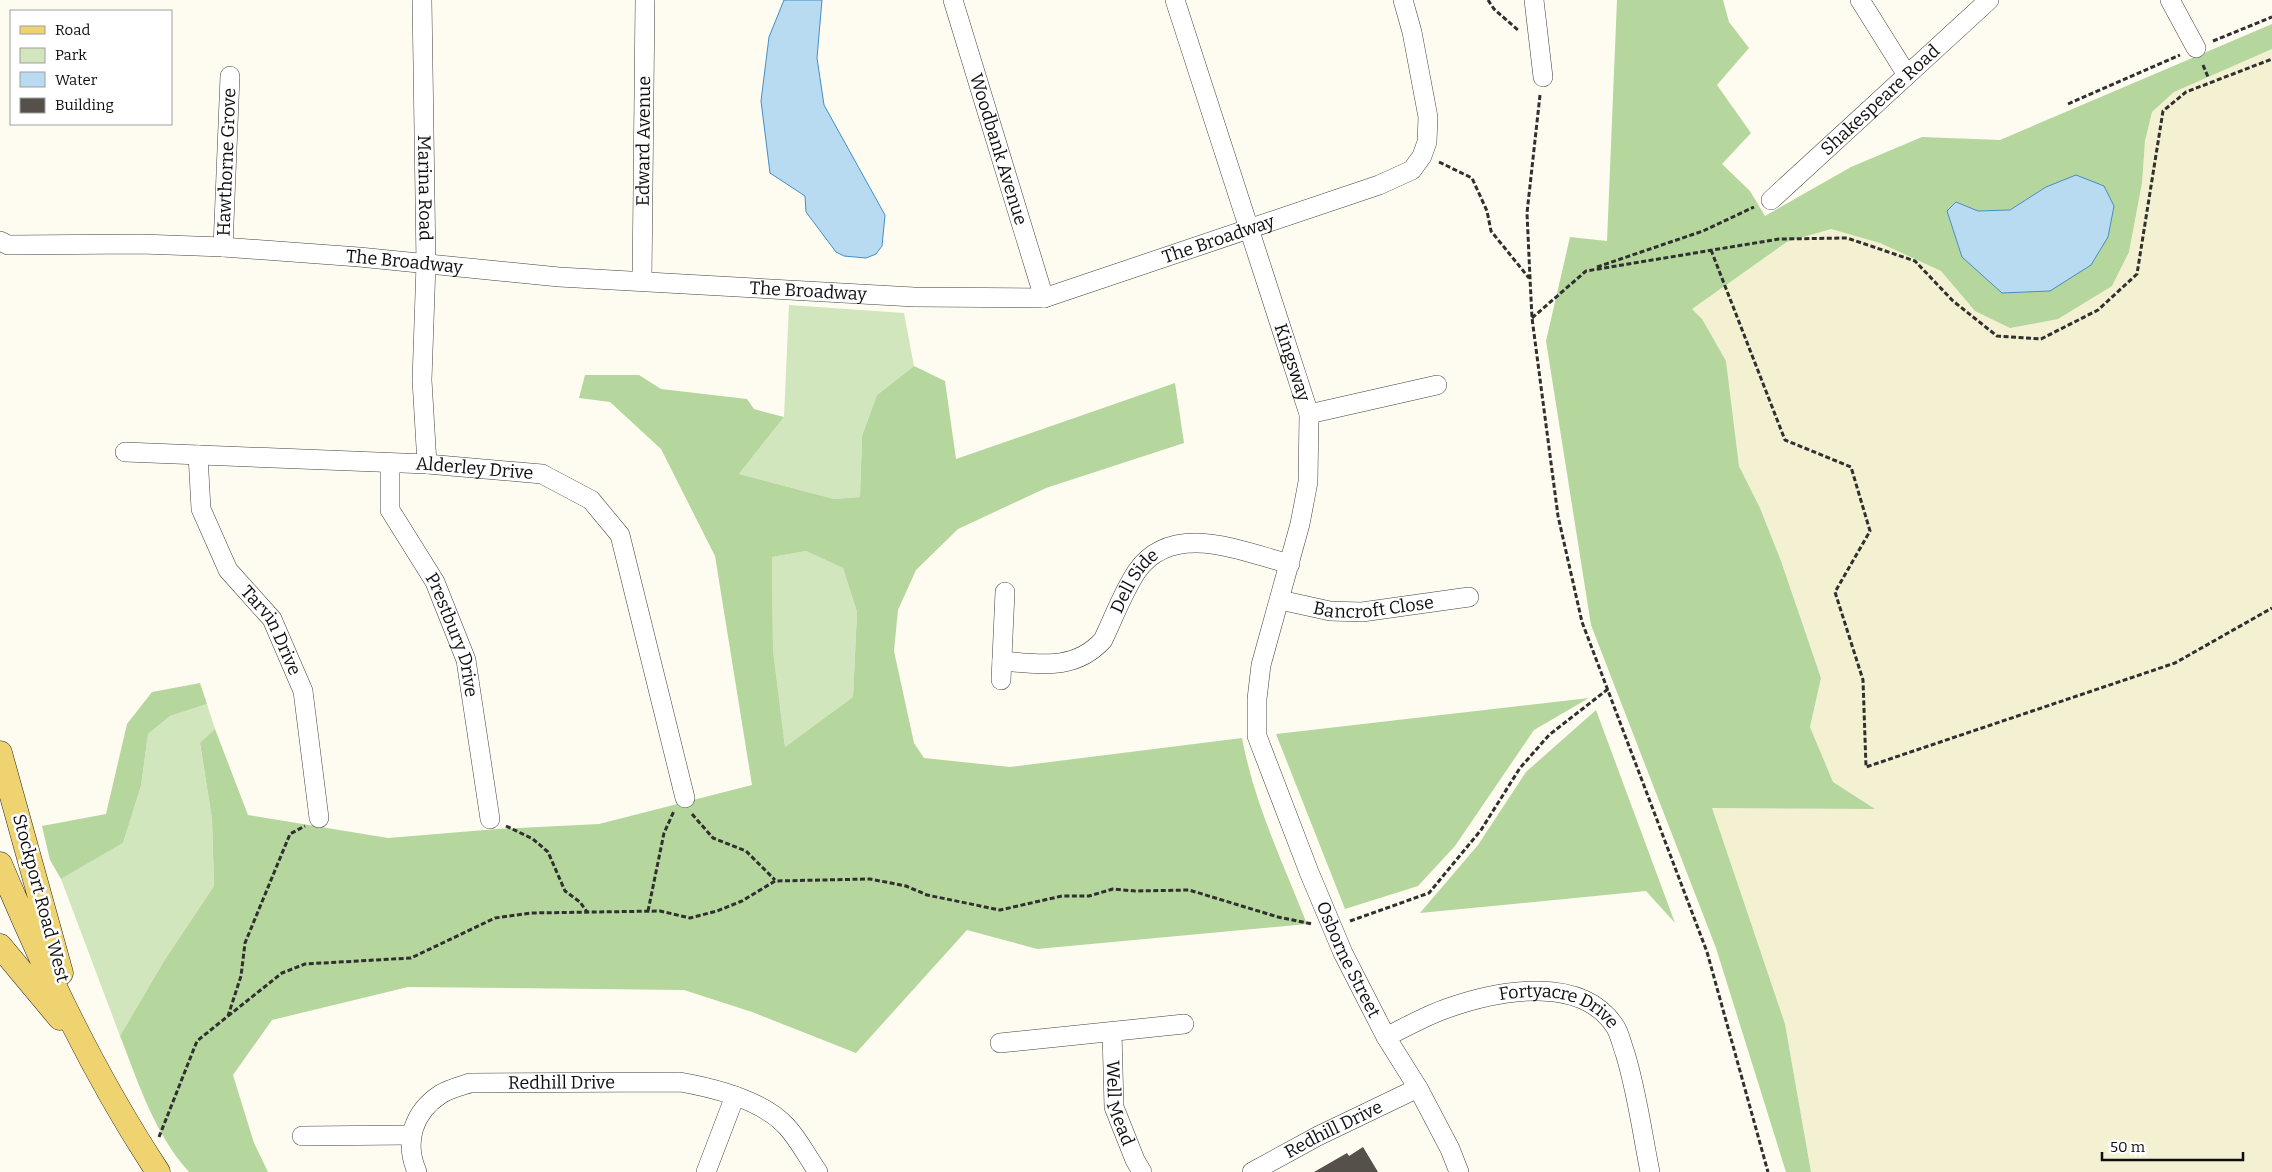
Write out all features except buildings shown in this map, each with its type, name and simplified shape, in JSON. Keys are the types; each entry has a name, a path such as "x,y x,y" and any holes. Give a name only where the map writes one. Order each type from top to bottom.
{"main road":[{"name":"Stockport Road West","path":"0,753 81,1043"},
{"name":"Stockport Road West","path":"4,885 81,1043 130,1130 154,1165"},
{"path":"4,885 37,890"},
{"name":"Stockport Road West","path":"0,946 81,1043"}],"street":[{"name":"Marina Road","path":"422,0 426,264 422,380 427,464"},
{"name":"Edward Avenue","path":"642,281 645,0"},
{"name":"Woodbank Avenue","path":"953,0 1044,298"},
{"name":"Kingsway","path":"1176,0 1309,414 1308,482 1290,564 1261,665 1257,699 1257,736"},
{"path":"1403,0 1412,32 1428,117 1427,142 1422,156"},
{"path":"1534,0 1542,77"},
{"path":"1860,0 1907,75"},
{"name":"Shakespeare Road","path":"1770,200 1989,0"},
{"path":"2170,0 2196,48"},
{"name":"Hawthorne Grove","path":"224,247 230,76"},
{"name":"The Broadway","path":"3,246 141,244 224,247 559,277 914,297 1044,298 1379,186 1412,170 1422,156"},
{"path":"1309,414 1437,386"},
{"name":"Alderley Drive","path":"125,452 427,464 542,474 591,500 620,534 686,801"},
{"name":"Tarvin Drive","path":"198,455 201,509 228,570 272,619 303,691 319,818"},
{"name":"Prestbury Drive","path":"390,463 390,510 435,582 466,660 490,819"},
{"name":"Dell Side","path":"1002,661 1053,665 1078,657 1097,647 1103,640 1138,570 1158,552 1169,547 1190,542 1208,542 1290,564"},
{"path":"1001,680 1005,592"},
{"name":"Bancroft Close","path":"1280,600 1330,611 1362,612 1469,596"},
{"name":"Osborne Street","path":"1257,736 1332,928 1386,1037 1418,1088 1450,1149 1459,1172"},
{"name":"Fortyacre Drive","path":"1386,1037 1448,1008 1505,994 1548,990 1575,995 1597,1006 1616,1029 1633,1080 1650,1172"},
{"path":"1000,1044 1184,1024"},
{"name":"Well Mead","path":"1112,1032 1114,1107 1134,1160 1142,1172"},
{"name":"Redhill Drive","path":"410,1135 418,1116 429,1104 442,1093 470,1083 680,1082 709,1087 766,1110 787,1127 818,1172"},
{"name":"Redhill Drive","path":"1252,1172 1318,1136 1418,1088"},
{"path":"706,1172 735,1096"},
{"path":"302,1136 410,1135 411,1150 417,1172"}],"path":[{"path":"1488,0 1494,9 1538,48"},
{"path":"2068,104 2272,17"},
{"path":"1586,271 1779,239 1847,238 1916,261 1953,302 1997,336 2041,339 2098,310 2137,274 2163,112 2186,92 2272,59"},
{"path":"1542,77 1527,213 1532,318 1558,516 1582,622 1707,952 1768,1172"},
{"path":"1422,156 1450,166 1472,178 1487,211 1491,231 1530,278"},
{"path":"1532,318 1586,271 1703,232 1770,200"},
{"path":"1711,250 1785,440 1851,467 1860,494 1870,530 1835,592 1862,680 1866,767 2175,664 2272,608"},
{"path":"154,1165 165,1127 196,1041 282,973 305,964 411,958 495,918 531,912 660,911 690,918 717,912 742,901 775,881 870,879 906,886 927,895 1000,910 1062,896 1089,896 1113,889 1135,891 1189,890 1278,917 1332,928 1429,893 1481,830 1520,768 1549,735 1608,689"},
{"path":"648,911 664,833 675,810 686,801 693,816 713,838 746,851 775,881"},
{"path":"228,1016 240,976 245,943 290,834 319,818"},
{"path":"490,819 533,839 548,852 565,891 580,902 587,912"}],"shaded area":[{"path":"2272,49 2272,1172 1811,1172 1785,1024 1711,808 1874,809 1833,782 1810,727 1821,678 1781,561 1760,508 1739,466 1726,361 1691,309 1788,242 1831,229 1880,243 1941,271 1975,311 2112,286 2129,252 2142,183 2145,141 2152,112 2174,92"}],"green space":[{"path":"1617,0 1723,0 1729,22 1749,48 1717,85 1751,133 1722,164 1750,191 1765,216 1851,167 1922,137 2000,140 2272,24 2272,49 2174,92 2152,112 2145,141 2142,183 2129,252 2112,286 2058,319 2010,328 1975,311 1941,271 1880,243 1831,229 1787,242 1692,309 1702,319 1726,361 1739,466 1760,508 1781,561 1821,678 1810,727 1833,782 1875,809 1712,808 1785,1024 1811,1172 1786,1172 1716,948 1591,625 1546,341 1570,237 1607,241","holes":["2046,187 1962,257 1956,202 1978,211 2010,210"]},
{"path":"789,305 904,313 914,366 877,395 862,436 860,497 834,499 739,474 784,417"},
{"path":"914,366 945,381 956,459 1175,383 1184,443 1046,488 958,529 916,570 898,610 894,651 914,743 924,758 1010,767 1242,738 1247,762 1262,809 1307,924 1037,949 967,930 856,1053 752,1012 684,990 408,987 272,1020 233,1075 254,1143 268,1172 189,1172 166,1141 148,1107 120,1036 164,961 214,886 212,819 200,743 215,729 248,815 388,838 497,829 599,824 752,785 715,556 661,449 610,402 579,398 585,375 639,375 661,389 747,399 754,409 784,417 739,474 834,499 860,497 862,436 877,395","holes":["806,551 843,568 857,612 853,697 785,747 773,650 772,557"]},
{"path":"806,551 843,568 857,612 853,697 785,747 773,650 772,557"},
{"path":"200,683 207,704 170,716 148,734 141,786 123,843 61,879 50,860 42,826 106,814 127,724 152,692"},
{"path":"1589,698 1534,730 1455,846 1418,886 1345,909 1276,734"},
{"path":"207,704 215,729 200,744 212,819 214,886 164,961 120,1036 61,879 123,843 141,786 148,734 170,716"},
{"path":"1596,710 1675,923 1646,891 1420,913 1478,845 1526,772"}],"water":[{"path":"784,0 822,0 817,58 824,105 885,215 882,246 876,254 866,258 844,256 836,252 806,212 805,196 770,173 761,101 769,37"},
{"path":"2076,175 2104,186 2114,206 2108,237 2091,265 2050,291 2002,293 1962,257 1947,211 1956,202 1978,211 2010,210 2046,187"}]}
